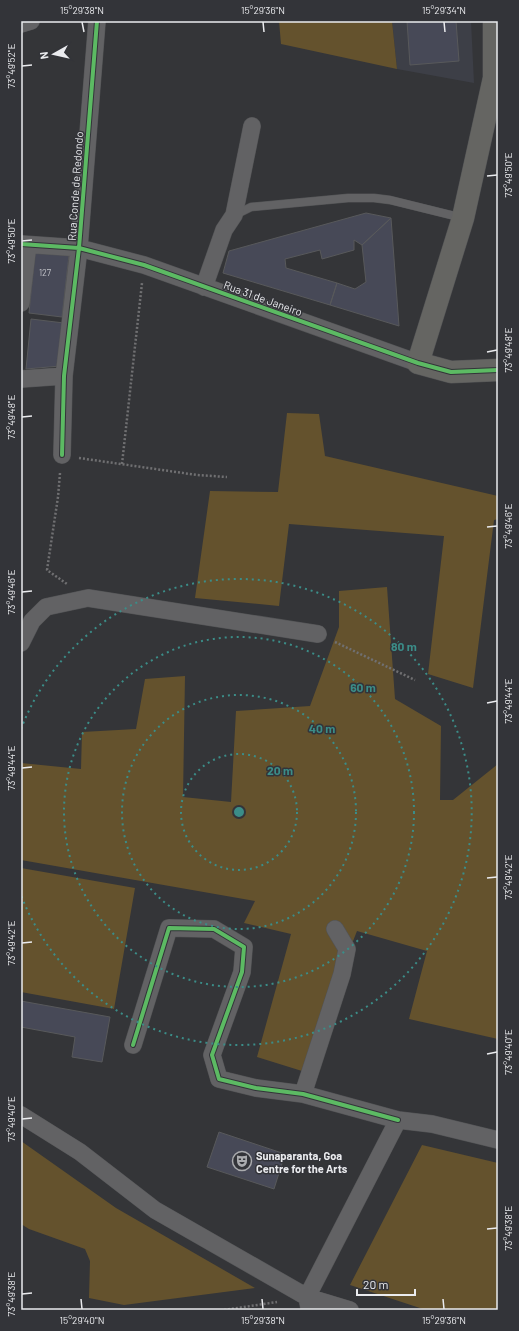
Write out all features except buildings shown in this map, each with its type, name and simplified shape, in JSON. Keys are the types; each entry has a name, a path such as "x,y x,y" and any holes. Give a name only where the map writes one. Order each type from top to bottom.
{"street":[{"path":"21,24 31,21"},
{"name":"Rua Conde de Redondo","path":"62,455 64,376 79,248 97,21"},
{"path":"418,363 463,218 494,78 496,22"},
{"path":"204,287 224,230 234,215 252,126"},
{"path":"21,303 25,244"},
{"name":"Rua 31 de Janeiro","path":"25,244 79,248 144,265 418,363 451,372 498,370"},
{"path":"21,379 64,376"},
{"path":"21,643 32,621 46,607 88,598 318,634"},
{"path":"133,1045 169,928 214,929 244,946 242,972 212,1055 219,1079 256,1088 303,1094 398,1120 432,1124 498,1140"},
{"path":"303,1094 342,974 347,949 335,929"},
{"path":"21,1115 80,1152 155,1210 308,1304 350,1310"},
{"path":"308,1304 398,1120"}],"lane":[{"path":"234,215 251,207 348,198 367,198 390,200 463,218"}],"path":[{"path":"122,464 144,265"},
{"path":"88,598 47,570 58,497 62,455 197,475 227,477"},
{"path":"318,634 415,680"},
{"path":"224,1310 308,1304"}],"shaded area":[{"path":"279,21 392,21 397,69 281,44"},
{"path":"392,21 471,21 474,83 397,69"},
{"path":"287,413 319,414 325,456 498,496 498,519 494,520 473,688 428,674 444,536 289,524 279,606 195,598 210,491 278,492"},
{"path":"387,587 395,699 441,726 440,800 453,800 498,764 498,1039 409,1019 427,951 357,931 302,1071 257,1057 291,934 244,923 255,901 21,860 21,763 81,769 82,732 136,729 145,679 185,676 183,797 231,802 236,711 310,706 339,627 339,591"},
{"path":"21,868 135,888 114,1009 21,992"},
{"path":"21,1141 116,1208 255,1288 124,1305 89,1298 90,1261 85,1249 29,1229 21,1224"},
{"path":"422,1145 498,1163 498,1310 426,1310 350,1285"}],"cycle path":[{"path":"62,455 64,376 79,248 97,21"},
{"path":"21,244 79,248 144,265 418,363 451,372 498,370"},
{"path":"133,1045 169,928 214,929 244,947 242,972 212,1055 219,1079 256,1088 303,1094 398,1120"}],"place":[{"name":"Sunaparanta, Goa Centre for the Arts","path":"242,1161"}]}
